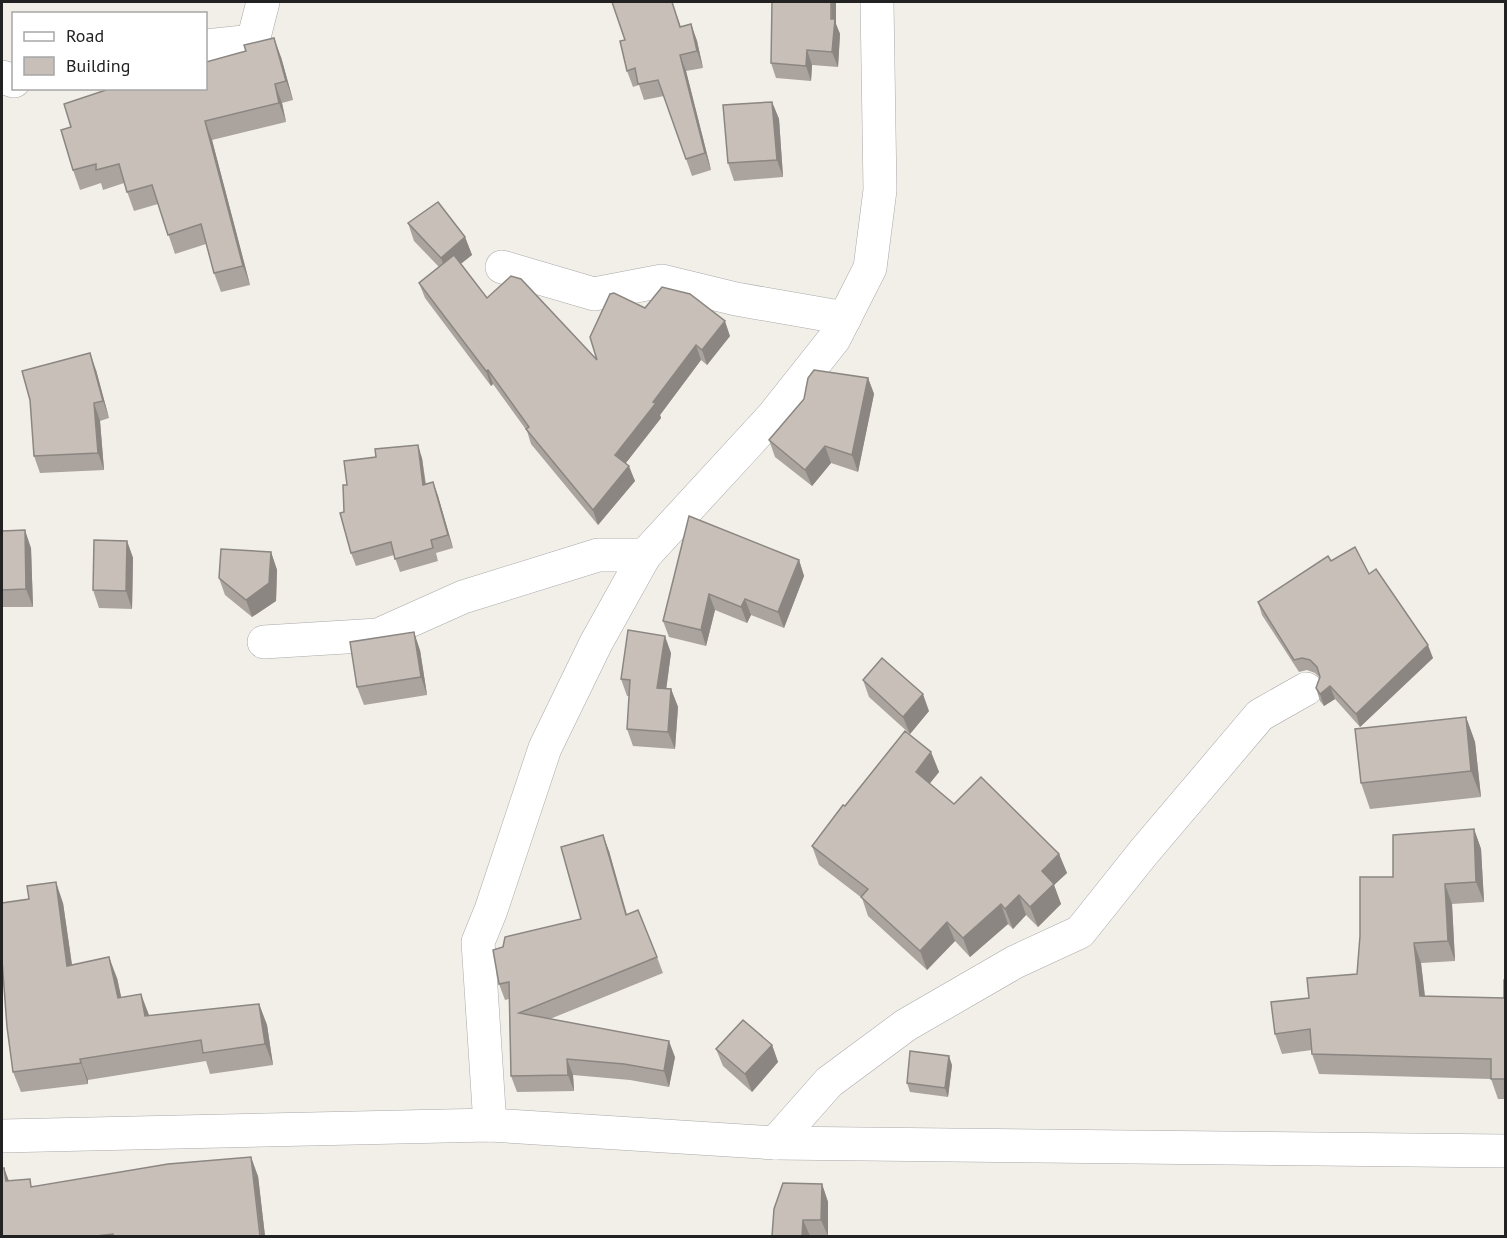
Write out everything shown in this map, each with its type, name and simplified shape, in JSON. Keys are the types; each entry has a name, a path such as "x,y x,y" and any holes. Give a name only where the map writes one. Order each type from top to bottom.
{"street":[{"path":"207,46 254,41 263,2"},
{"path":"490,1125 478,942 491,910 544,748 596,643 645,555 772,416 834,339 870,268 880,190 877,2"},
{"path":"502,267 594,294 662,281 736,299 844,318"},
{"path":"264,642 378,635 463,597 598,555 645,555"},
{"path":"775,1143 829,1082 906,1025 1015,962 1080,932 1143,853 1260,715 1306,689"},
{"path":"2,1136 490,1125 775,1143 1506,1151"}],"building":[{"path":"612,2 672,2 680,27 691,24 697,51 680,55 705,153 686,159 658,80 638,84 635,68 627,71 620,41 625,40"},
{"path":"772,2 831,2 831,19 835,19 832,52 807,50 806,66 771,63"},
{"path":"274,38 286,81 275,84 279,103 205,121 243,266 214,273 201,224 168,235 152,185 127,192 119,164 96,170 96,164 73,170 61,130 71,127 64,104 106,90 207,90 207,62 246,51 244,45"},
{"path":"772,102 777,160 728,163 723,105"},
{"path":"438,202 465,237 441,258 408,223"},
{"path":"454,255 487,298 511,276 521,279 597,360 590,337 610,294 614,293 645,308 662,287 690,294 725,321 702,350 696,345 653,402 656,403 615,455 629,466 593,510 526,429 529,427 488,370 486,371 419,283"},
{"path":"90,353 103,401 94,403 98,453 34,456 30,400 22,371"},
{"path":"814,370 868,378 852,455 825,446 805,470 769,440 804,399 808,378"},
{"path":"418,445 423,485 433,482 448,535 431,540 433,548 395,559 391,542 351,553 340,513 344,512 343,485 347,485 344,461 376,457 375,449"},
{"path":"689,516 799,560 778,612 745,599 741,607 709,594 701,630 663,621"},
{"path":"25,530 26,589 2,590 2,531"},
{"path":"94,540 127,541 126,591 93,590"},
{"path":"1355,547 1369,574 1376,569 1428,645 1356,714 1330,686 1320,694 1316,688 1320,677 1317,667 1310,660 1302,658 1294,660 1258,602 1328,556 1331,561"},
{"path":"221,549 271,552 269,583 246,600 219,578"},
{"path":"628,630 665,636 657,688 671,689 668,732 627,729 630,680 621,679"},
{"path":"414,632 421,677 357,687 350,642"},
{"path":"882,658 923,694 903,717 863,680"},
{"path":"1466,717 1471,771 1361,783 1355,729"},
{"path":"905,731 931,752 916,772 954,804 981,777 1059,854 1042,871 1054,884 1030,907 1019,895 1005,909 1001,904 963,938 947,922 920,951 861,897 868,889 812,846"},
{"path":"1474,829 1476,882 1445,884 1448,941 1414,943 1420,996 1504,998 1504,980 1506,980 1506,1079 1491,1079 1491,1059 1312,1054 1310,1029 1275,1034 1271,1002 1309,998 1307,978 1357,974 1360,936 1360,877 1393,877 1393,835"},
{"path":"603,835 626,915 638,910 657,957 519,1013 669,1041 664,1071 624,1064 567,1059 568,1075 511,1076 509,982 499,984 493,950 503,947 505,937 581,919 561,847"},
{"path":"56,882 67,966 109,957 118,998 141,994 145,1016 259,1004 265,1044 203,1053 201,1040 80,1059 81,1063 13,1072 2,960 2,903 29,899 27,886"},
{"path":"743,1020 772,1045 745,1074 716,1049"},
{"path":"910,1051 949,1056 945,1088 907,1083"},
{"path":"251,1157 260,1236 113,1236 113,1234 2,1236 2,1168 4,1168 6,1181 30,1179 31,1187 168,1164"},
{"path":"783,1183 822,1184 821,1220 803,1220 802,1236 772,1236 774,1209"}]}
